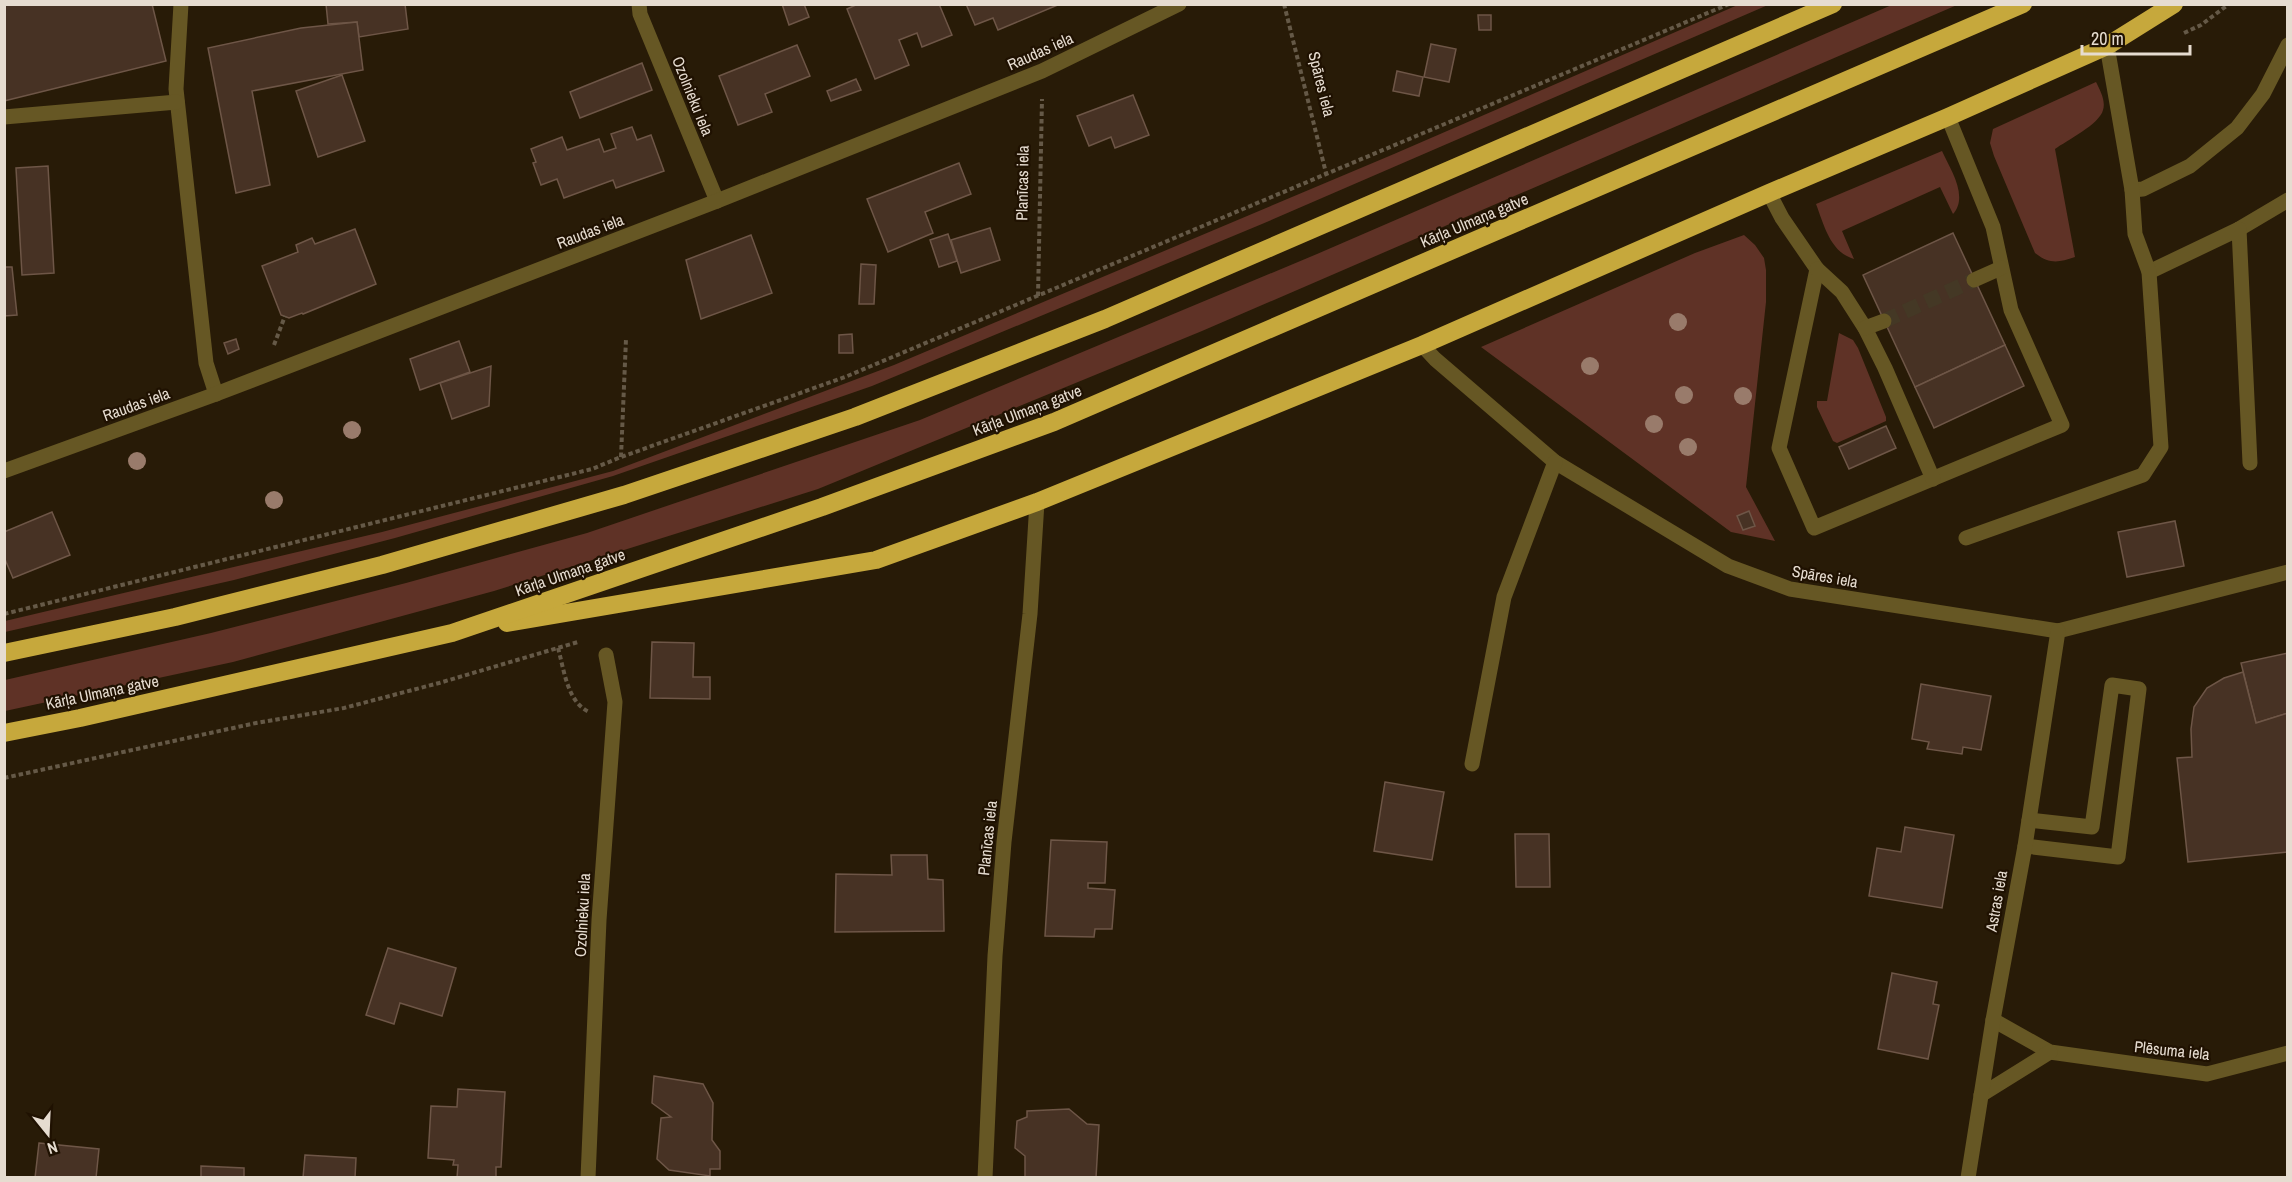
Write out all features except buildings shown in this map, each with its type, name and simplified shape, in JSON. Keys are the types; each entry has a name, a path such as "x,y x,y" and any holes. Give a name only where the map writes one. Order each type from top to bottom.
{"highway":[{"path":"4,653 175,617 382,565 624,495 855,417 1105,319 1833,4"},
{"name":"Kārļa Ulmaņa gatve","path":"4,733 92,716 452,633 822,507 1054,422 2023,4"},
{"path":"452,633 876,560 1037,502 1422,345 1768,193 1948,117 2107,46 2174,4"}],"street":[{"path":"181,4 177,102 206,363 216,394"},
{"name":"Ozolnieku iela","path":"639,4 640,14 717,201"},
{"name":"Raudas iela","path":"4,471 216,394 717,201 1042,71 1179,4"},
{"path":"2132,190 2143,189 2190,166 2237,128 2263,94 2288,45"},
{"path":"1966,538 2143,475 2161,447 2150,272 2135,234 2132,190 2107,46"},
{"path":"4,117 177,102"},
{"path":"1817,269 1779,448 1814,528 2062,425 2011,310 1994,227 1948,117"},
{"path":"1768,193 1817,269 1842,292 1865,328 1885,368 1933,479"},
{"path":"2150,272 2239,229 2288,200"},
{"path":"2239,229 2250,463"},
{"path":"1974,280 2001,268"},
{"path":"1865,328 1884,321"},
{"name":"Spāres iela","path":"1422,345 1435,359 1555,462 1728,566 1790,589 2058,632 2288,572"},
{"path":"1472,764 1504,597 1555,462"},
{"name":"Planīcas iela","path":"985,1178 995,956 1003,854 1030,614 1037,502"},
{"name":"Astras iela","path":"1968,1178 1993,1020 2025,846 2058,632"},
{"name":"Ozolnieku iela","path":"588,1178 599,920 615,702 606,655"},
{"path":"2025,846 2118,856 2139,689 2112,685 2092,827 2029,820"},
{"name":"Plēsuma iela","path":"1993,1020 2050,1052 2207,1074 2288,1053"},
{"path":"1981,1095 2050,1052"}],"path":[{"name":"Spāres iela","path":"1284,4 1326,173"},
{"path":"4,615 592,469 845,377 1729,4"},
{"name":"Planīcas iela","path":"1038,296 1042,71"},
{"path":"272,351 285,316"},
{"path":"621,457 627,339"},
{"path":"558,648 571,693 582,709 613,721"}],"shaded area":[{"path":"1740,4 1768,5 1262,224 872,386 613,476 395,538 234,580 5,632 5,621 382,532 613,471 894,365 1394,154"},
{"path":"1894,4 1957,5 1202,331 818,489 494,591 233,662 5,711 5,680 211,633 587,533 920,420 1317,254"},
{"path":"2096,82 2104,103 2101,115 2096,121 2055,149 2075,257 2049,261 2035,253 1994,156 1990,143 1993,129"},
{"path":"1942,151 1959,191 1957,207 1953,214 1940,187 1842,231 1854,259 1839,250 1825,229 1816,204"},
{"path":"1744,235 1764,258 1766,270 1766,302 1746,487 1775,541 1731,532 1481,347 1695,253"},
{"path":"1839,333 1853,340 1858,348 1886,421 1837,443 1833,441 1817,407 1817,401 1827,401"}],"tunnel":[{"path":"1884,321 1974,280"}]}
